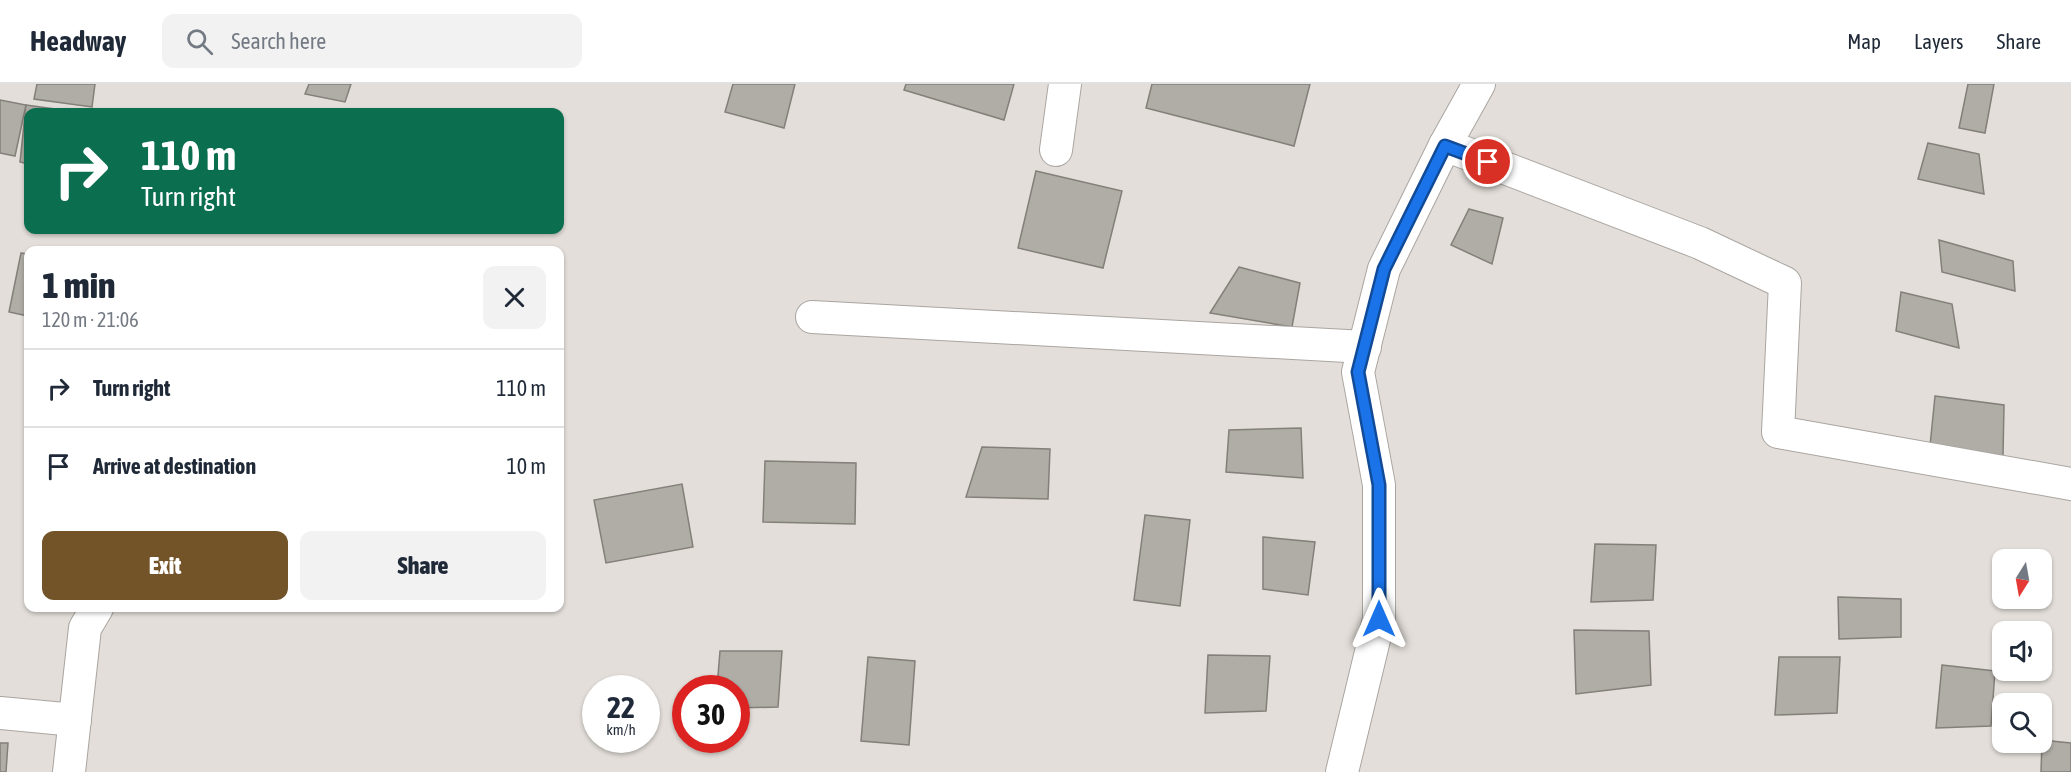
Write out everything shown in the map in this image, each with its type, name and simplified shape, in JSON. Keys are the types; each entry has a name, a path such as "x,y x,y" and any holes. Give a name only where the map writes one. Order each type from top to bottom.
{"street":[{"path":"1056,150 1065,84"},
{"path":"1342,772 1379,619 1379,485 1358,372 1384,269 1445,146 1479,84"},
{"path":"1445,146 1701,243 1785,283 1778,432 2071,484"},
{"path":"812,317 1365,346"},
{"path":"69,772 85,628 95,612"},
{"path":"0,713 75,720"}],"building":[{"path":"37,84 95,84 92,107 34,99"},
{"path":"309,84 351,84 345,102 305,94"},
{"path":"733,84 795,84 784,128 725,112"},
{"path":"906,84 1014,84 1004,120 904,90"},
{"path":"1152,84 1310,84 1294,146 1146,108"},
{"path":"1968,84 1994,84 1985,133 1959,128"},
{"path":"0,100 26,105 15,156 0,153"},
{"path":"26,105 48,108 26,108"},
{"path":"24,124 24,163 20,162"},
{"path":"1928,143 1979,154 1984,194 1918,179"},
{"path":"1036,171 1122,191 1103,268 1018,248"},
{"path":"1469,209 1503,218 1492,264 1451,245"},
{"path":"1939,240 2013,261 2015,291 1942,272"},
{"path":"21,253 24,253 24,315 9,312"},
{"path":"1239,267 1300,283 1292,327 1210,313"},
{"path":"1901,292 1952,304 1959,348 1896,331"},
{"path":"1935,396 2004,405 2003,456 1930,446"},
{"path":"1301,428 1303,478 1226,472 1229,430"},
{"path":"982,447 1050,449 1048,499 966,497"},
{"path":"765,461 856,463 855,524 763,522"},
{"path":"682,484 693,547 606,563 594,500"},
{"path":"1145,515 1190,520 1180,606 1134,600"},
{"path":"1263,537 1315,542 1308,595 1263,589"},
{"path":"1595,544 1656,545 1653,600 1591,602"},
{"path":"1838,597 1901,599 1901,637 1839,639"},
{"path":"1574,630 1649,631 1651,685 1576,694"},
{"path":"720,651 782,651 778,707 750,708 750,675 718,675"},
{"path":"1208,655 1270,656 1266,711 1205,713"},
{"path":"868,657 915,661 909,745 861,741"},
{"path":"1779,657 1840,657 1837,713 1775,715"},
{"path":"1942,665 1992,671 1992,681 1994,681 1991,726 1936,728"},
{"path":"2052,741 2071,743 2071,772 2041,772 2042,753 2052,753"},
{"path":"0,743 8,743 6,772 0,772"}],"route":[{"path":"1379,619 1379,485 1358,372 1384,269 1445,146 1488,162"}]}
